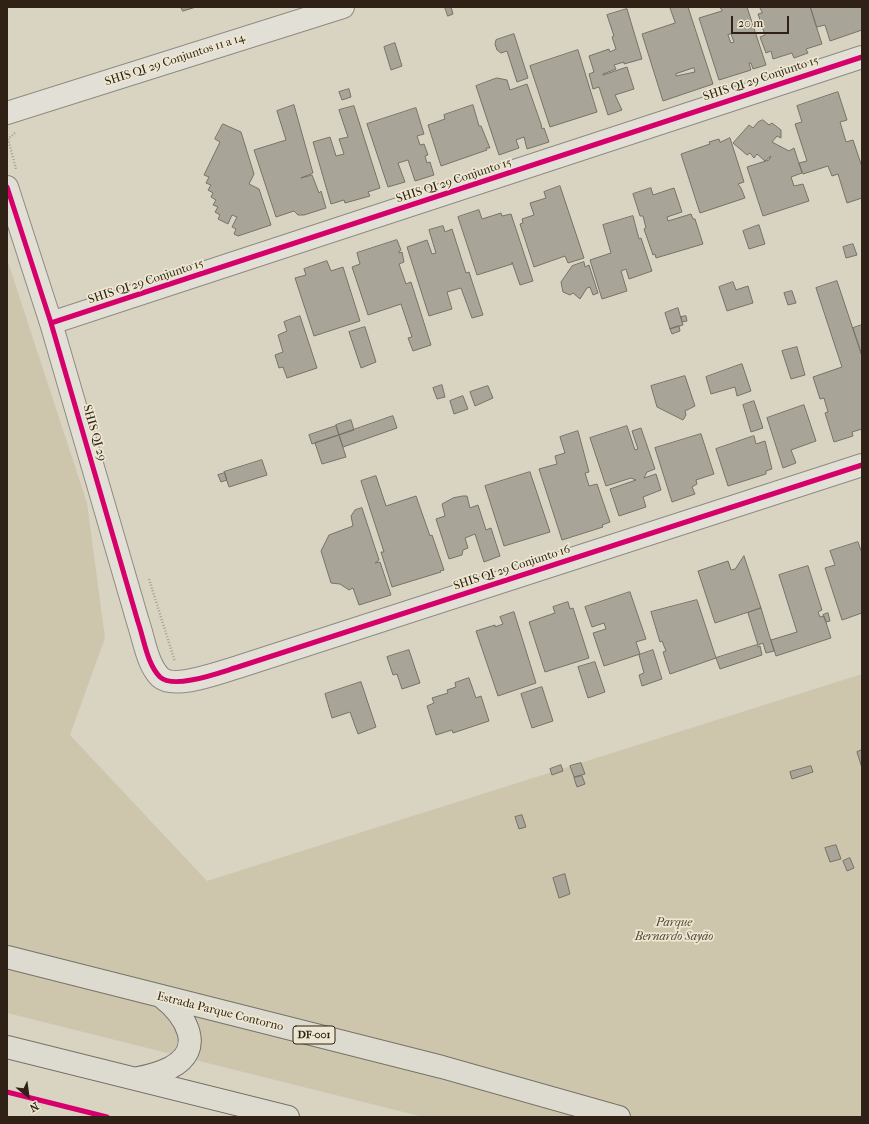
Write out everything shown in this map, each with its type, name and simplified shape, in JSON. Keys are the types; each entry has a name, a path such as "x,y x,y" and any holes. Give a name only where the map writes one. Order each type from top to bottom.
{"main road":[{"name":"Estrada Parque Contorno","path":"7,957 442,1067 619,1117"},
{"path":"137,1079 171,1068 182,1059 190,1046 190,1032 182,1017 174,1006 162,997"},
{"path":"7,1047 288,1117"}],"street":[{"name":"SHIS QI 29 Conjuntos 11 a 14","path":"7,114 288,15 343,7"},
{"name":"SHIS QI 29 Conjunto 15","path":"51,323 862,57"},
{"name":"SHIS QI 29","path":"7,187 51,323 138,622 152,665 160,676 167,682"},
{"name":"SHIS QI 29 Conjunto 16","path":"167,682 184,681 238,667 862,465"}],"green space":[{"name":"Parque Bernardo Sayão","path":"7,259 87,503 105,638 70,735 207,881 862,674 862,1117 423,1117 7,1013"}],"building":[{"path":"181,7 196,7 183,11"},
{"path":"445,7 451,7 453,14 448,16"},
{"path":"670,7 688,7 713,84 663,101 642,34 675,23","holes":["694,68 695,72 676,76 676,74"]},
{"path":"720,7 747,7 766,65 753,69 751,63 749,63 751,70 719,80 699,18 722,11","holes":["731,34 734,42 731,43 728,35"]},
{"path":"760,7 810,7 822,44 806,49 808,53 794,58 792,53 773,59 771,51 766,53 760,37 765,35 758,14 762,13"},
{"path":"811,7 862,7 862,30 830,41 825,25 817,27"},
{"path":"627,9 642,59 614,65 616,69 603,74 627,67 634,89 615,95 622,110 608,115 599,87 593,89 589,74 594,72 589,56 609,49 610,52 616,49 612,37 614,36 607,15"},
{"path":"514,34 528,78 517,82 507,51 501,53 497,50 495,44 496,40"},
{"path":"395,43 402,66 391,70 384,47"},
{"path":"578,50 597,112 550,127 530,66"},
{"path":"497,78 507,80 510,90 527,84 542,129 544,128 549,142 527,149 524,137 516,140 519,148 499,155 476,86"},
{"path":"349,89 351,97 342,100 339,92"},
{"path":"838,92 847,120 840,122 846,142 853,140 862,167 862,198 847,203 838,174 832,176 828,166 803,174 799,163 807,161 795,124 802,122 797,106"},
{"path":"294,105 313,173 301,178 312,175 319,193 321,191 326,208 304,215 298,215 294,211 276,217 254,150 286,140 277,111"},
{"path":"473,105 479,126 481,126 490,148 486,148 487,150 441,166 428,125 445,119 444,115"},
{"path":"354,106 380,188 368,192 370,196 345,203 344,200 331,204 313,142 330,137 336,156 344,154 339,139 348,137 339,110"},
{"path":"416,108 424,134 417,136 420,145 424,144 428,155 425,156 427,163 430,162 434,175 415,181 408,160 398,163 405,182 388,187 367,124"},
{"path":"763,120 769,125 772,123 781,130 781,138 777,136 772,142 789,151 794,148 802,173 791,177 794,186 803,184 809,201 763,216 747,167 769,160 771,156 765,161 757,154 754,158 750,153 747,155 733,143 749,125 753,128 758,122"},
{"path":"223,124 241,132 254,174 249,184 259,189 271,225 238,236 234,234 236,229 232,227 237,217 232,215 228,224 218,219 220,215 215,212 218,207 213,205 216,200 211,197 213,193 208,190 211,185 206,183 209,177 204,175 220,142 215,139"},
{"path":"730,138 744,182 738,184 745,198 700,213 681,154 710,144 709,142 719,139 720,142"},
{"path":"560,186 584,258 568,263 565,256 534,267 520,224 523,223 522,219 534,215 530,203 546,198 544,192"},
{"path":"651,188 653,195 674,188 682,212 667,217 668,221 691,214 693,219 695,219 703,244 656,258 655,254 653,255 644,229 646,228 643,216 640,216 633,194"},
{"path":"479,210 482,219 501,213 502,216 511,214 533,281 520,285 512,262 512,264 477,275 458,217"},
{"path":"633,216 639,239 641,238 652,271 629,279 626,269 621,271 627,291 602,299 590,260 611,253 603,225"},
{"path":"759,225 765,244 749,249 743,231"},
{"path":"443,226 445,232 452,229 466,273 469,272 483,315 472,318 461,288 447,292 452,309 429,316 407,247 427,240 432,254 436,253 429,230"},
{"path":"397,240 401,250 399,253 402,252 404,262 399,264 406,284 411,282 431,345 413,351 408,338 412,337 401,304 368,315 352,267 360,264 357,253"},
{"path":"853,244 857,255 846,258 843,247"},
{"path":"327,261 331,271 343,267 360,321 314,336 295,278 306,275 304,269"},
{"path":"584,262 585,267 589,265 598,293 593,295 590,287 587,288 580,299 573,293 570,295 563,292 561,282 572,266"},
{"path":"837,281 862,356 862,429 852,432 853,436 834,442 825,413 828,412 824,398 820,399 813,377 842,367 816,288"},
{"path":"733,282 736,290 748,286 753,303 727,311 719,287"},
{"path":"792,291 796,303 788,305 784,293"},
{"path":"678,308 683,325 670,329 665,313"},
{"path":"300,316 317,368 287,378 283,367 279,368 275,355 283,352 278,335 287,331 284,322"},
{"path":"686,316 687,321 682,322 681,317"},
{"path":"862,325 862,356 853,328"},
{"path":"679,326 680,331 672,334 670,329"},
{"path":"365,327 376,362 361,368 349,332"},
{"path":"797,347 805,375 791,379 782,351"},
{"path":"742,364 751,391 737,396 735,387 711,394 706,377"},
{"path":"685,376 695,406 685,411 686,415 683,420 657,407 651,386"},
{"path":"442,385 445,397 437,399 433,388"},
{"path":"488,386 493,398 475,406 470,392"},
{"path":"463,396 468,409 454,414 450,401"},
{"path":"754,401 763,428 751,432 743,405"},
{"path":"804,405 816,441 791,450 796,463 783,468 767,418"},
{"path":"393,416 397,428 343,447 339,435"},
{"path":"351,420 354,430 339,435 336,425"},
{"path":"336,426 339,435 312,444 309,435"},
{"path":"627,426 635,450 638,449 632,431 641,428 655,469 647,472 644,478 656,474 661,490 643,497 646,507 619,516 610,489 636,480 631,478 606,486 590,438"},
{"path":"578,431 589,472 585,473 589,486 597,484 610,522 602,525 603,527 562,540 539,469 557,464 555,456 565,453 560,437"},
{"path":"701,434 714,474 696,480 697,484 692,487 695,494 672,502 655,448"},
{"path":"339,435 346,457 322,464 315,443"},
{"path":"754,436 756,444 765,441 772,469 766,471 766,474 728,486 716,449"},
{"path":"262,460 267,475 229,487 224,472"},
{"path":"530,472 550,532 504,546 485,486"},
{"path":"225,473 227,480 221,482 218,475"},
{"path":"376,476 386,506 416,496 444,570 392,587 381,552 384,552 361,481"},
{"path":"467,496 470,508 478,505 486,530 491,528 500,556 484,562 475,534 465,538 468,548 463,550 462,555 449,559 436,519 445,516 442,504 453,498"},
{"path":"362,508 379,560 375,563 380,562 391,595 359,605 353,588 349,590 340,584 331,583 321,551 329,535 353,526 351,516 355,510"},
{"path":"858,542 862,553 862,613 842,620 825,568 835,565 830,551"},
{"path":"744,556 761,608 715,623 698,571 728,561 731,570 735,569"},
{"path":"808,566 822,610 818,612 820,617 824,616 831,638 776,656 771,640 797,632 779,575"},
{"path":"630,592 646,639 636,642 640,654 604,666 593,633 606,629 604,623 592,627 585,607"},
{"path":"697,600 716,658 670,674 663,652 666,651 662,641 660,642 651,612"},
{"path":"568,602 570,609 573,608 589,658 545,672 529,622 555,613 553,607"},
{"path":"761,608 774,651 766,653 763,643 758,645 748,613"},
{"path":"514,612 536,683 498,696 476,631 503,624 500,617"},
{"path":"828,613 830,621 826,622 823,615"},
{"path":"757,645 758,647 760,646 762,655 720,669 716,658"},
{"path":"409,650 420,683 402,689 397,674 393,675 387,657"},
{"path":"653,650 662,679 642,686 639,675 644,673 639,655"},
{"path":"595,662 605,692 588,698 578,667"},
{"path":"469,678 476,698 481,696 489,721 453,733 452,730 436,735 427,706 434,703 432,698 448,693 447,690 456,687 455,683"},
{"path":"361,682 376,727 358,734 350,712 332,718 325,694"},
{"path":"542,687 553,721 532,728 521,694"},
{"path":"862,750 862,768 857,752"},
{"path":"581,763 585,774 574,777 570,766"},
{"path":"561,765 563,771 552,775 550,769"},
{"path":"811,766 813,772 792,779 790,772"},
{"path":"582,776 585,784 577,787 574,778"},
{"path":"522,815 526,827 519,829 515,817"},
{"path":"836,845 841,859 830,862 825,848"},
{"path":"850,858 854,868 847,871 843,861"},
{"path":"565,874 570,894 559,898 553,878"}],"cycle path":[{"path":"51,323 862,57"},
{"path":"7,187 51,323 146,651 156,672 160,677 167,681 186,681 221,672 862,465"},
{"path":"7,1092 107,1117"}]}
